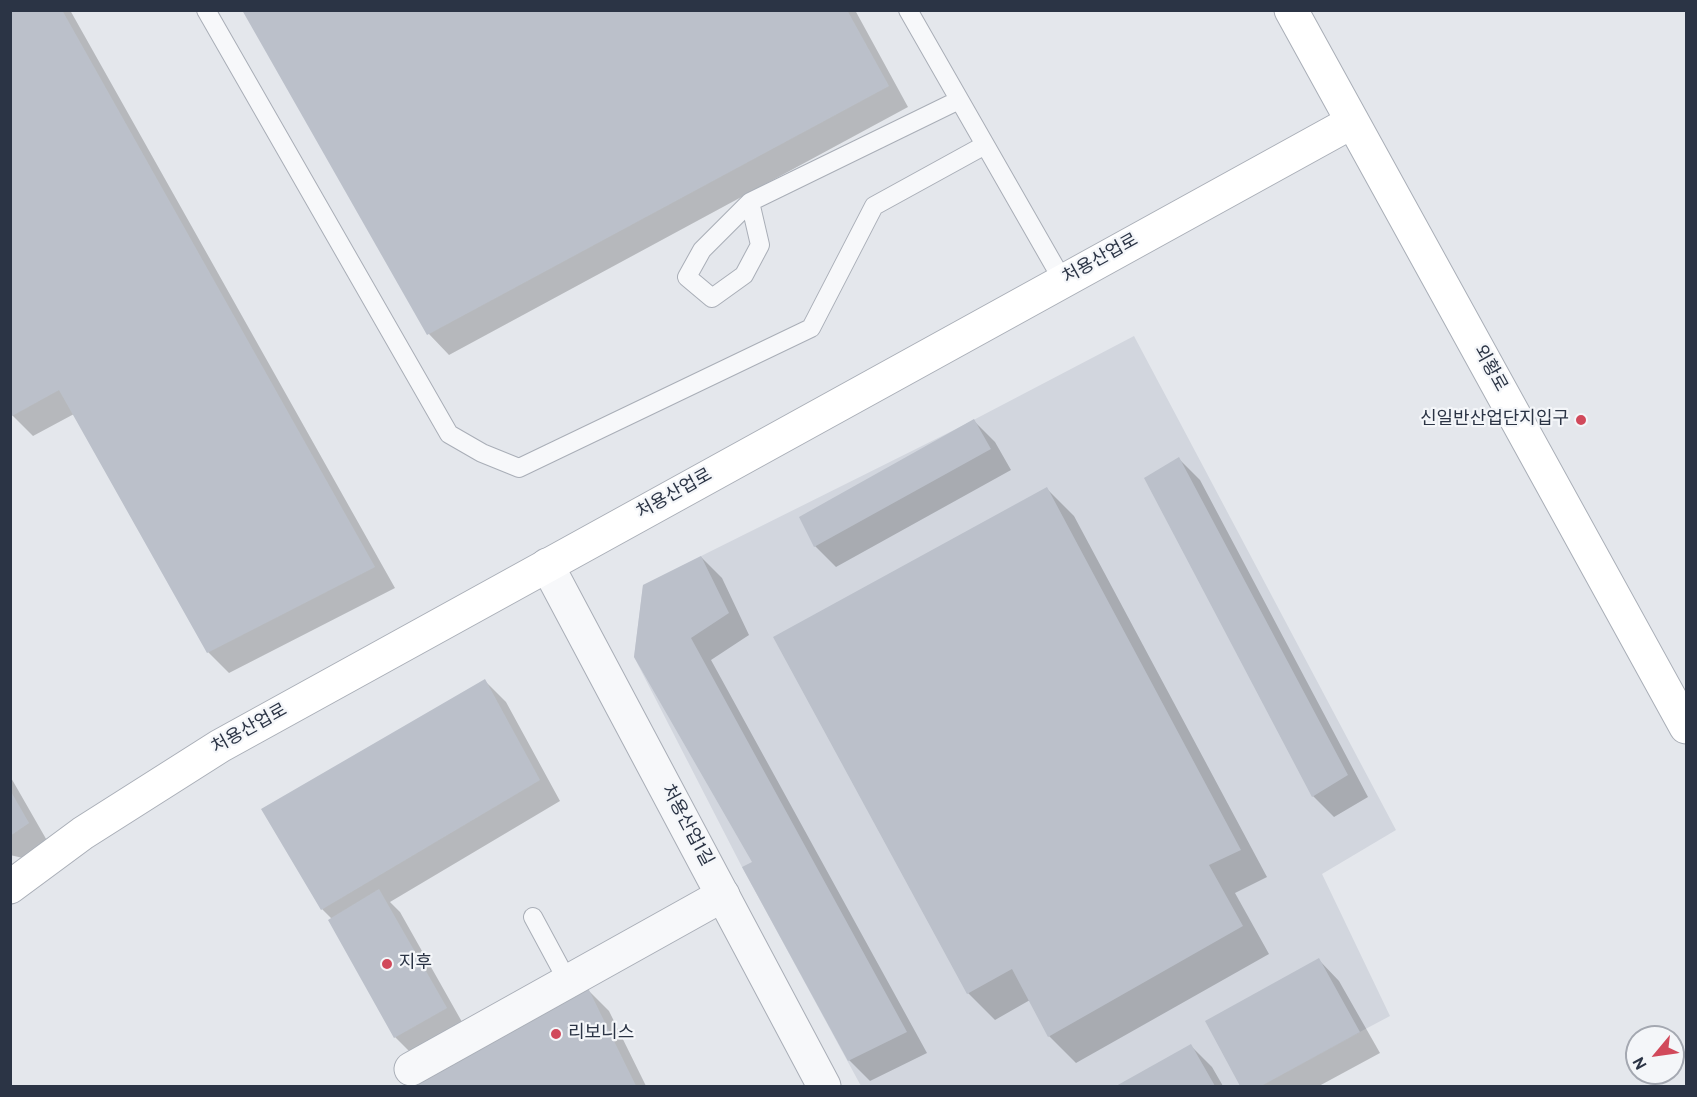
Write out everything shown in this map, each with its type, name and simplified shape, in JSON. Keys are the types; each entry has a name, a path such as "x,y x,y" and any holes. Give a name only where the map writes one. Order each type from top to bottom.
{"main road":[{"name":"외황로","path":"1291,10 1686,727"},
{"name":"처용산업로","path":"10,887 83,833 220,747 1352,122"}],"street":[{"name":"처용산업1길","path":"548,565 824,1086"},
{"path":"411,1070 723,895"}],"lane":[{"path":"206,10 449,434 482,453 519,468 811,328 874,206 985,144"},
{"path":"908,10 1063,281"},
{"path":"750,202 760,245 744,275 712,298 687,277 702,250 750,202 959,100"},
{"path":"532,916 568,982"}],"shaded area":[{"path":"1134,336 1396,830 1322,874 1390,1016 1258,1086 861,1086 742,867 634,657 643,585 962,426"}],"building":[{"path":"10,10 62,10 375,567 207,653 59,390 10,417"},
{"path":"242,10 847,10 889,86 427,335"},
{"path":"974,419 991,449 814,547 799,517"},
{"path":"1179,457 1348,775 1312,797 1144,478"},
{"path":"1047,487 1241,850 1209,865 1243,926 1048,1037 1012,969 967,994 773,637"},
{"path":"701,556 729,613 691,638 907,1032 848,1061 742,867 752,862 634,657 643,585"},
{"path":"485,679 540,780 321,910 261,809"},
{"path":"10,790 29,823 10,836"},
{"name":"지후","path":"379,889 447,1008 394,1038 328,920"},
{"path":"1319,958 1360,1032 1261,1086 1240,1086 1205,1021"},
{"name":"리보니스","path":"588,988 636,1086 419,1086 416,1080"},
{"path":"1191,1044 1215,1086 1116,1086"}],"place":[{"name":"신일반산업단지입구","path":"1581,420"},
{"name":"지후","path":"387,964"},
{"name":"리보니스","path":"556,1034"}]}
